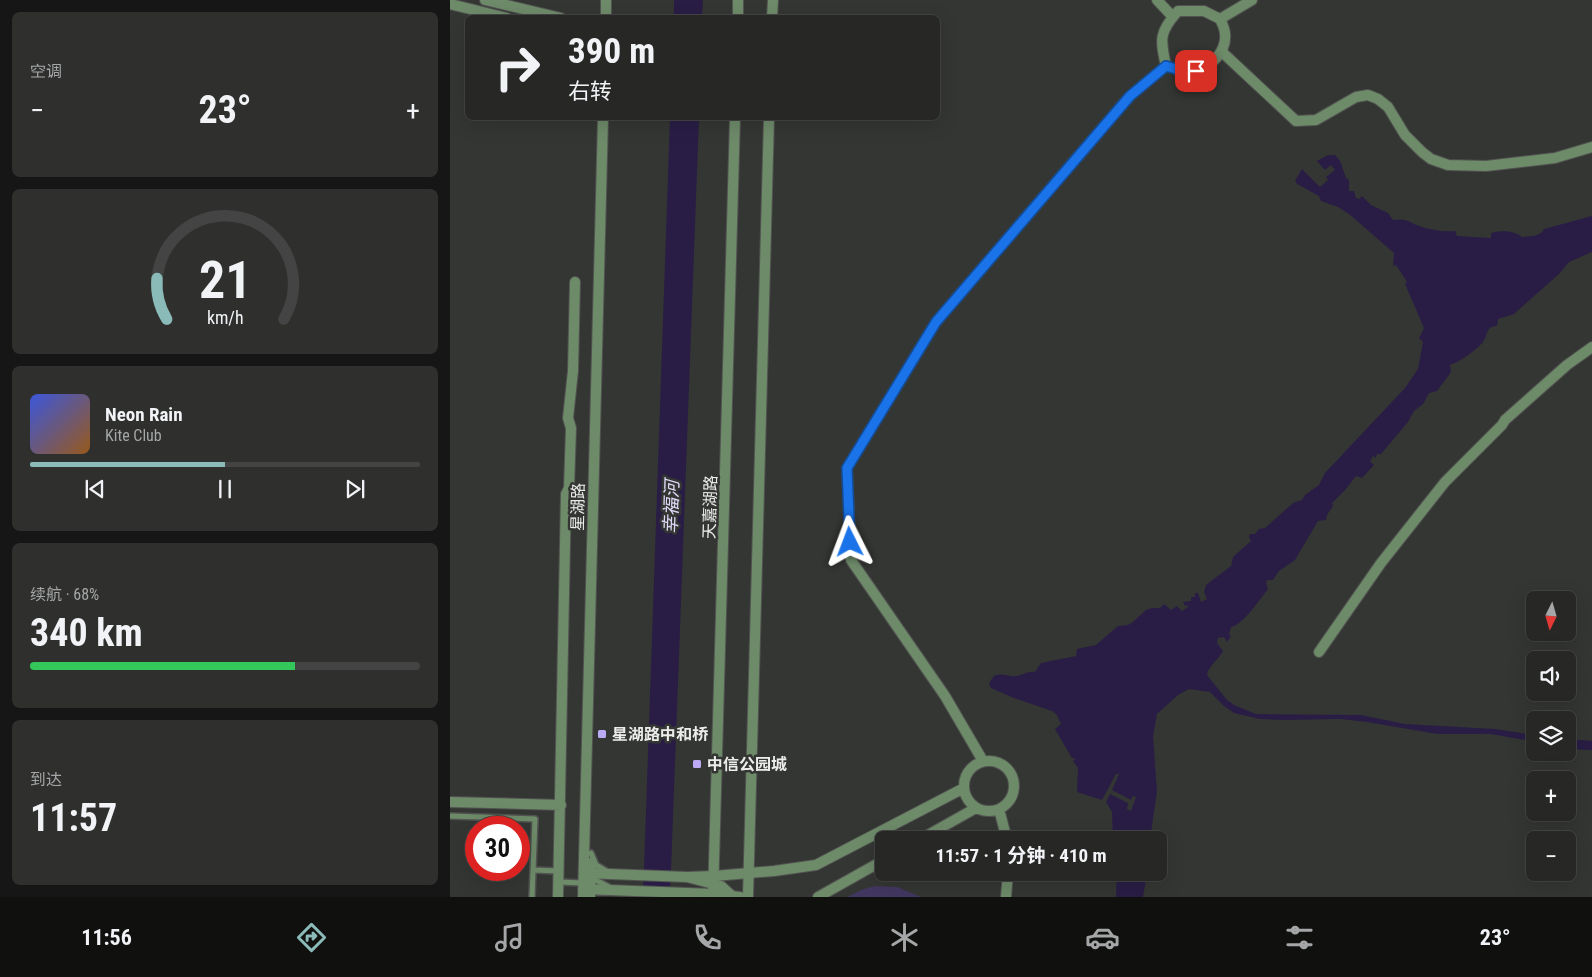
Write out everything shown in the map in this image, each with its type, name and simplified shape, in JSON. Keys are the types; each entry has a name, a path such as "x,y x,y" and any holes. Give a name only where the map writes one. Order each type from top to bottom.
{"street":[{"path":"485,0 548,15"},
{"path":"606,0 606,15"},
{"path":"611,15 612,0"},
{"path":"738,0 738,15"},
{"path":"772,15 773,0"},
{"path":"1158,0 1172,17"},
{"path":"1220,19 1252,0"},
{"path":"450,4 495,15"},
{"path":"1178,11 1204,11 1220,19 1225,34 1222,52 1210,64 1196,71 1179,70 1166,66 1162,45 1165,25 1178,11"},
{"path":"1222,52 1296,121 1316,120 1356,97 1368,95 1378,99 1388,107 1405,135 1422,152 1431,159 1448,165 1486,166 1545,160 1592,147"},
{"path":"983,761 945,696 851,560 847,468 936,322 1130,96 1166,66"},
{"name":"星湖路","path":"587,884 603,120"},
{"name":"星湖路","path":"587,853 609,120"},
{"name":"天嘉湖路","path":"713,895 735,120"},
{"path":"748,897 770,120"},
{"path":"558,897 566,494 569,488 571,428 568,418 573,372 575,282"},
{"path":"1319,652 1381,563 1445,482 1506,420 1567,365 1592,347"},
{"path":"991,760 1006,767 1014,782 1012,798 1006,805 992,811 976,808 965,796 966,774 976,764 983,761 991,760"},
{"path":"587,884 628,875 687,876 714,879 816,865 964,788"},
{"path":"450,802 561,805"},
{"path":"935,831 976,808"},
{"path":"999,809 1005,831"},
{"path":"818,897 875,865"},
{"path":"714,879 735,897"},
{"path":"1006,897 1007,881"},
{"path":"587,884 629,891 735,897"}],"lane":[{"path":"450,816 535,818 532,897"},
{"path":"587,853 598,868 628,875"},
{"path":"533,870 587,884"}],"shaded area":[{"path":"875,886 897,887 921,897 847,897"}],"water":[{"path":"674,0 703,0 702,15 674,15"},
{"name":"幸福河","path":"670,120 699,120 670,897 643,897"},
{"path":"1328,155 1335,155 1340,161 1346,178 1349,180 1349,191 1354,191 1356,198 1359,199 1362,196 1371,205 1388,213 1393,220 1404,220 1432,230 1455,231 1457,236 1491,238 1491,233 1512,232 1522,237 1535,236 1544,229 1592,216 1592,252 1569,262 1559,274 1514,314 1498,319 1497,326 1489,329 1483,342 1476,349 1463,359 1450,365 1451,372 1437,391 1429,393 1423,404 1414,411 1408,422 1381,454 1377,454 1376,458 1373,456 1370,461 1374,465 1362,478 1356,476 1332,503 1333,506 1326,520 1318,521 1295,560 1279,571 1273,580 1266,582 1268,589 1246,617 1231,627 1229,634 1231,636 1227,642 1224,637 1218,638 1217,643 1223,651 1207,675 1227,700 1256,714 1361,715 1405,724 1495,729 1526,734 1526,740 1491,734 1437,734 1340,719 1260,719 1234,713 1210,692 1189,689 1178,695 1157,714 1153,736 1157,791 1151,831 1113,831 1112,812 1106,802 1110,794 1128,803 1127,809 1131,811 1136,797 1133,796 1131,800 1112,790 1119,774 1116,774 1102,800 1077,792 1078,768 1073,761 1076,759 1072,758 1055,729 1061,724 1057,715 1052,711 991,688 989,685 996,675 1016,676 1035,672 1041,663 1076,656 1077,649 1096,645 1118,626 1128,625 1146,610 1160,608 1164,604 1171,610 1177,606 1182,611 1188,607 1183,602 1191,601 1191,597 1195,597 1195,593 1198,593 1201,602 1207,599 1204,592 1206,585 1231,566 1233,557 1251,541 1250,534 1255,534 1259,529 1265,528 1293,503 1302,500 1305,495 1319,485 1325,473 1405,388 1418,369 1423,342 1419,338 1424,328 1405,284 1407,282 1396,265 1393,266 1394,253 1349,214 1338,207 1321,201 1319,196 1297,184 1295,181 1302,169 1320,187 1328,180 1326,177 1335,170 1331,165 1325,170 1317,161"},
{"path":"1576,740 1592,741 1592,750 1576,749"},
{"path":"1117,881 1146,881 1143,897 1116,897"}],"place":[{"name":"星湖路中和桥","path":"602,734"},
{"name":"中信公园城","path":"697,764"}],"route":[{"path":"850,542 847,468 936,322 1130,96 1166,66 1179,70 1196,71"}]}
